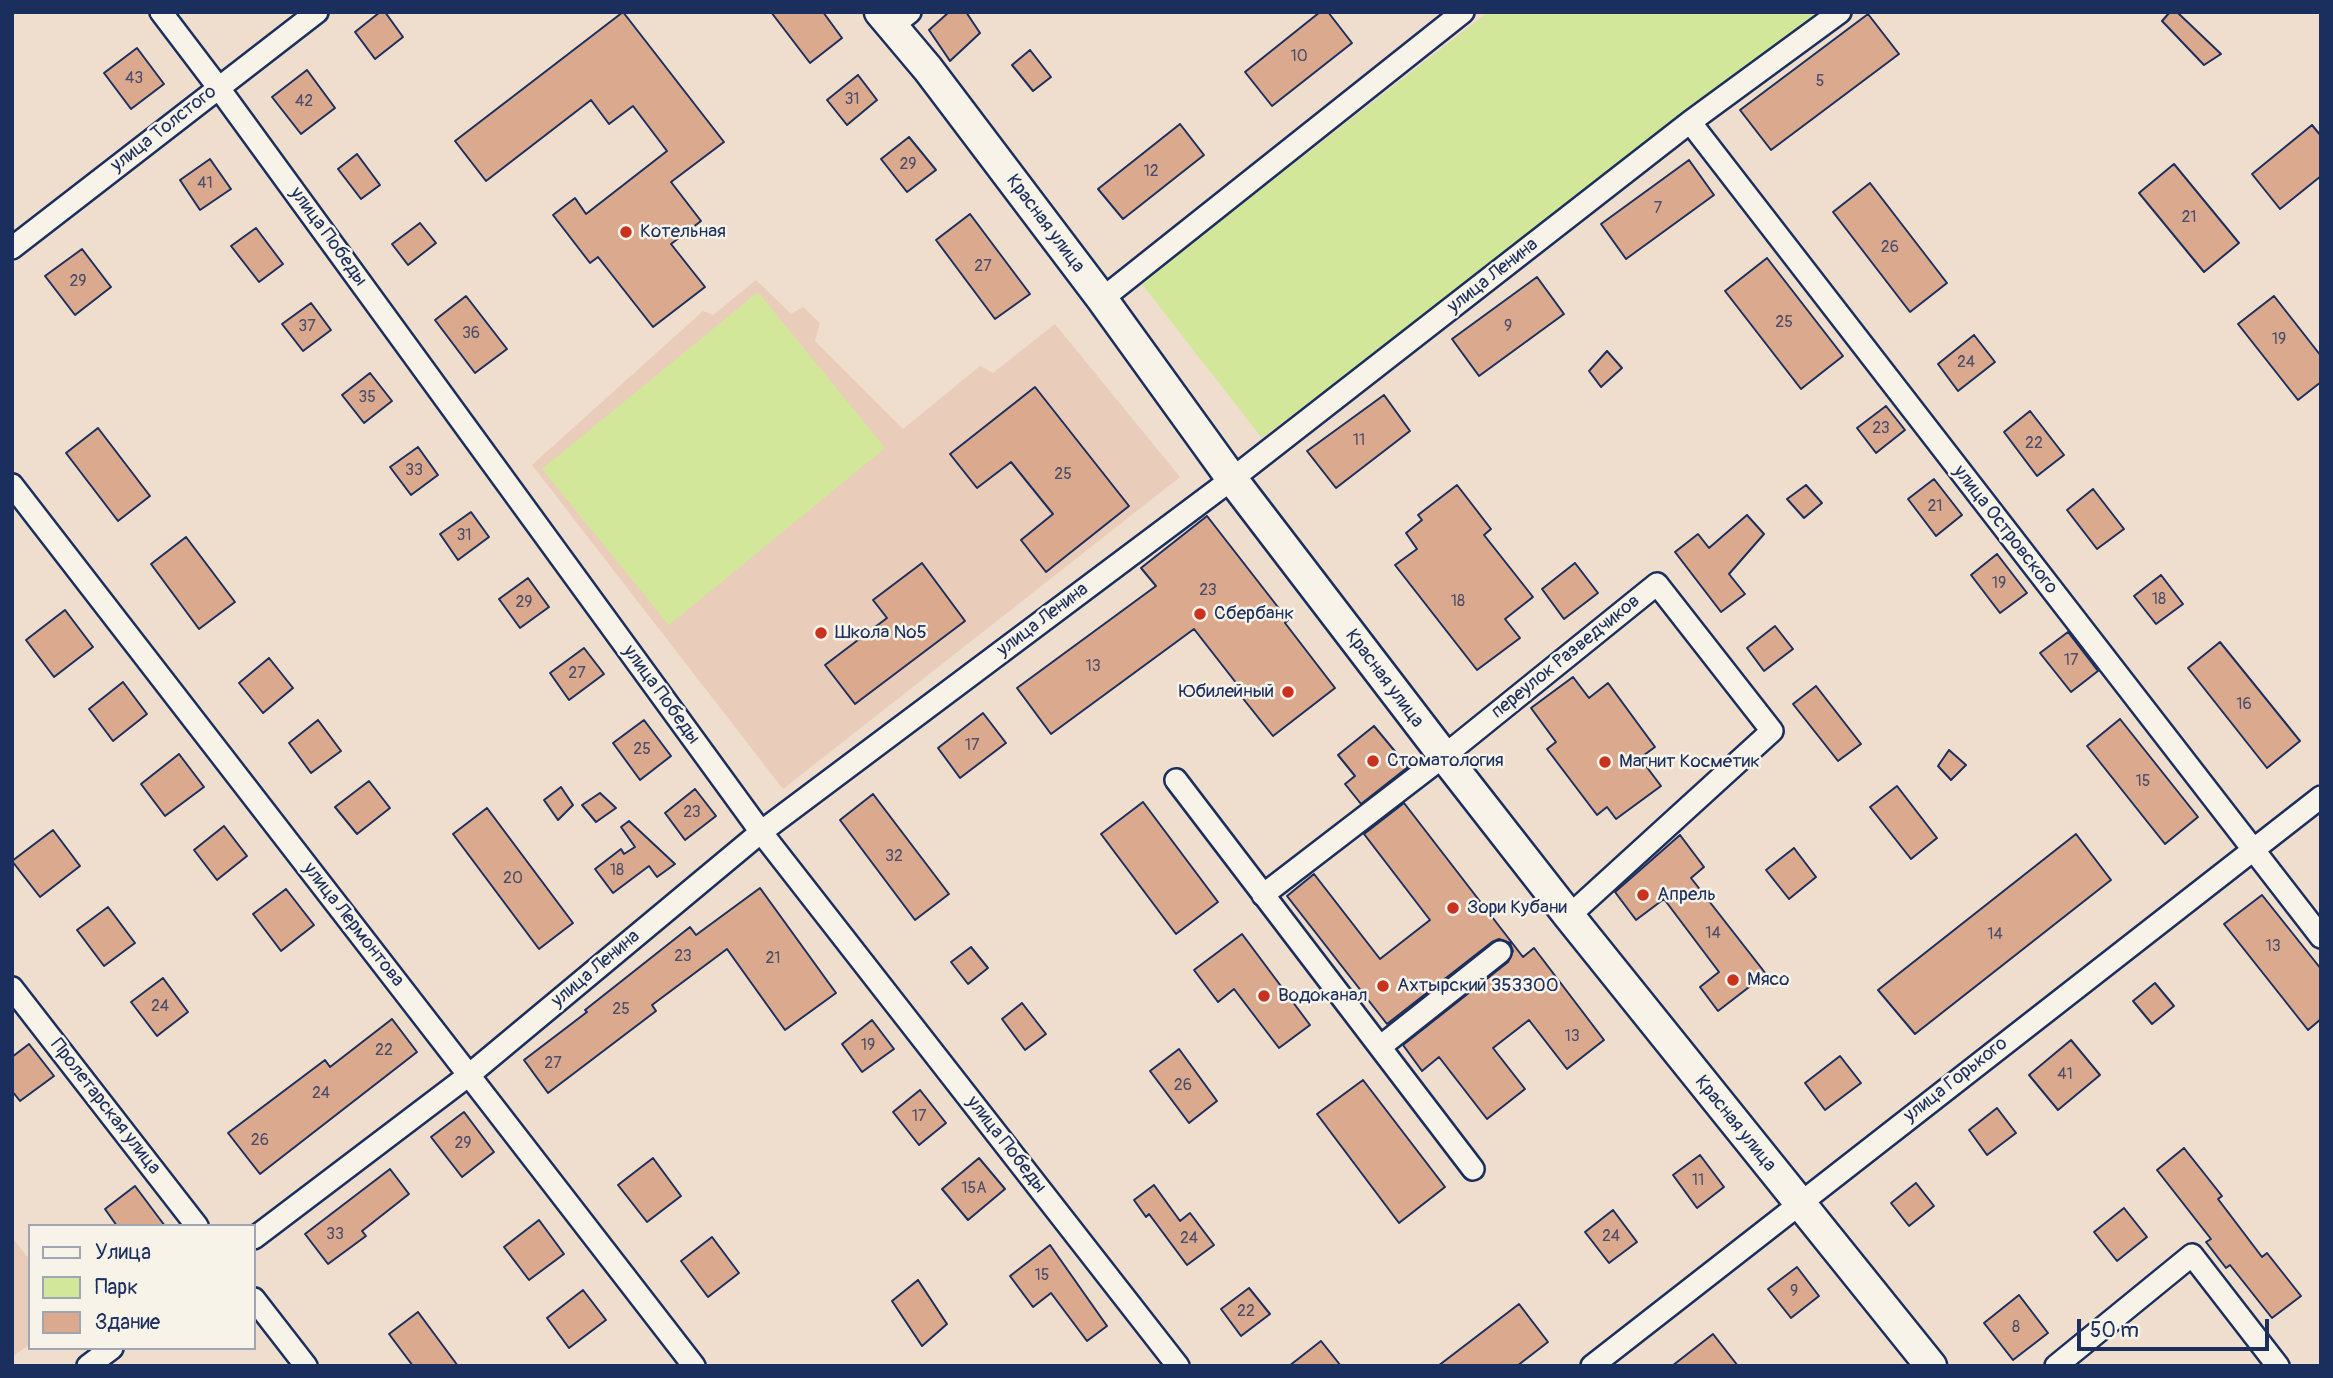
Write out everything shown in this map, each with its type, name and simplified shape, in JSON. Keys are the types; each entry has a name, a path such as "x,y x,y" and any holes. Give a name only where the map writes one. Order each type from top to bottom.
{"street":[{"name":"улица Победы","path":"161,12 761,832 1178,1366"},
{"name":"улица Толстого","path":"12,248 317,12"},
{"path":"1102,299 1463,12"},
{"name":"улица Ленина","path":"256,1236 469,1075 761,832 1232,479 1690,122 1840,12"},
{"name":"Красная улица","path":"894,17 928,69 1102,299 1232,479 1444,756 1798,1203 1931,1366"},
{"name":"улица Островского","path":"1690,122 2321,937"},
{"name":"улица Лермонтова","path":"12,485 694,1366"},
{"name":"переулок Разведчиков","path":"1444,756 1657,584 1772,731 1569,916"},
{"path":"1264,895 1444,756"},
{"path":"1176,780 1473,1169"},
{"name":"улица Горького","path":"1592,1366 2321,797"},
{"path":"1380,1047 1500,952"},
{"name":"Пролетарская улица","path":"12,988 195,1224"},
{"path":"2056,1366 2192,1255 2278,1366"},
{"path":"256,1302 306,1366"},
{"path":"88,1366 109,1350"}],"shaded area":[{"name":"Школа №5","path":"756,280 791,314 803,307 820,323 815,341 903,429 980,366 993,373 1055,324 1180,477 783,789 532,465 703,311 713,315"},
{"path":"12,1237 28,1257 28,1345 12,1357"}],"green space":[{"path":"1488,12 1824,12 1262,438 1141,283"},
{"path":"758,292 885,448 669,625 542,469"}],"building":[{"path":"380,12 385,12 403,37 375,59 355,32"},
{"path":"623,12 724,142 671,182 701,221 671,244 705,287 653,327 598,257 590,263 553,215 575,198 586,214 667,151 633,106 609,124 591,100 486,181 455,141"},
{"path":"771,12 823,12 842,38 810,63"},
{"path":"949,12 966,12 980,33 950,61 929,30"},
{"path":"1320,12 1328,12 1352,43 1272,106 1245,72"},
{"path":"2170,12 2177,12 2221,54 2204,65 2162,21"},
{"path":"1868,14 1899,54 1771,150 1740,110"},
{"path":"137,48 164,84 131,109 104,73"},
{"path":"1030,50 1051,77 1033,91 1012,65"},
{"path":"307,70 335,108 301,134 272,97"},
{"path":"858,75 877,100 847,125 827,100"},
{"path":"1180,124 1204,155 1123,219 1098,189"},
{"path":"2312,125 2321,136 2321,176 2280,209 2252,174"},
{"path":"909,137 936,170 907,192 881,159"},
{"path":"357,154 380,185 361,199 338,169"},
{"path":"210,159 231,189 200,210 180,180"},
{"path":"1689,160 1714,195 1626,259 1601,224"},
{"path":"2174,164 2239,243 2204,272 2139,193"},
{"path":"1870,183 1947,283 1910,312 1833,212"},
{"path":"970,214 1030,294 995,319 936,240"},
{"path":"420,223 436,243 408,265 392,244"},
{"path":"256,228 283,264 259,282 231,246"},
{"path":"82,249 111,287 75,315 45,276"},
{"path":"1767,258 1843,356 1801,389 1725,291"},
{"path":"1537,277 1564,314 1479,376 1452,339"},
{"path":"466,296 507,349 475,373 435,320"},
{"path":"2274,296 2321,356 2321,382 2298,400 2238,324"},
{"path":"311,303 331,330 303,351 282,324"},
{"path":"1974,335 1995,362 1958,391 1938,364"},
{"path":"1607,351 1622,368 1601,387 1589,371"},
{"path":"370,373 392,401 364,423 342,395"},
{"path":"1035,387 1129,506 1046,572 1021,540 1053,514 1011,462 977,488 950,454"},
{"path":"1384,395 1410,431 1336,488 1307,451"},
{"path":"1886,406 1905,430 1876,453 1857,428"},
{"path":"2030,411 2064,455 2037,476 2004,432"},
{"path":"98,428 150,496 118,521 66,453"},
{"path":"418,447 438,475 411,495 390,467"},
{"path":"1934,479 1962,515 1936,536 1908,499"},
{"path":"1457,485 1491,529 1484,535 1533,597 1505,619 1520,638 1477,670 1395,565 1417,549 1406,533 1422,520 1418,515"},
{"path":"1806,485 1822,503 1804,518 1787,499"},
{"path":"2093,489 2124,529 2097,549 2067,510"},
{"path":"471,512 489,537 458,560 440,534"},
{"path":"1747,515 1764,534 1729,574 1745,594 1721,612 1675,552 1698,534 1709,548"},
{"path":"1207,516 1288,620 1285,623 1335,688 1273,736 1241,696 1244,693 1194,629 1051,734 1017,688 1156,586 1141,568"},
{"path":"186,537 235,602 199,629 151,564"},
{"path":"1997,554 2027,593 2000,613 1971,575"},
{"path":"922,563 965,621 855,704 825,665 887,618 873,600"},
{"path":"1575,563 1598,593 1564,619 1542,589"},
{"path":"2161,575 2183,604 2156,624 2134,596"},
{"path":"528,578 549,607 520,628 499,599"},
{"path":"65,610 93,647 54,677 26,640"},
{"path":"1775,626 1793,649 1764,671 1747,648"},
{"path":"2068,632 2098,671 2071,692 2040,653"},
{"path":"2220,642 2300,741 2267,768 2188,668"},
{"path":"584,648 604,674 569,700 550,673"},
{"path":"269,658 293,688 263,713 239,683"},
{"path":"1573,677 1589,698 1608,683 1655,747 1640,758 1661,786 1616,819 1607,807 1597,815 1547,749 1556,742 1531,708"},
{"path":"123,682 147,714 113,741 89,709"},
{"path":"1816,686 1861,744 1838,761 1793,704"},
{"path":"983,713 1006,743 960,778 938,748"},
{"path":"2120,719 2198,817 2165,844 2087,746"},
{"path":"318,720 341,751 311,773 289,743"},
{"path":"644,720 671,756 640,780 613,743"},
{"name":"Стоматология","path":"1374,726 1408,767 1361,804 1345,784 1355,776 1338,755"},
{"path":"1949,750 1966,765 1951,780 1938,766"},
{"path":"179,754 204,787 165,816 141,784"},
{"path":"369,781 390,808 357,834 335,807"},
{"path":"1897,786 1937,838 1911,859 1870,807"},
{"path":"561,787 573,805 558,820 544,800"},
{"path":"695,789 716,816 685,840 665,813"},
{"path":"600,793 616,808 596,822 582,805"},
{"path":"873,794 949,894 915,920 840,820"},
{"path":"1143,802 1218,902 1176,934 1101,834"},
{"path":"1404,803 1523,957 1534,948 1604,1040 1567,1069 1529,1020 1493,1048 1525,1089 1487,1119 1439,1057 1422,1071 1403,1045 1508,962 1513,951 1510,943 1499,939 1492,942 1387,1024 1287,896 1314,874 1380,959 1430,920 1364,834"},
{"path":"487,808 573,923 539,949 453,834"},
{"path":"629,821 675,864 657,877 649,866 613,893 595,869 621,849 624,854 635,847 621,827"},
{"path":"224,826 247,856 217,880 194,850"},
{"path":"53,830 80,866 40,897 12,861"},
{"path":"2076,834 2111,880 1915,1034 1878,990"},
{"path":"1680,835 1704,867 1691,878 1766,974 1718,1011 1700,987 1719,972 1664,899 1636,920 1615,892"},
{"path":"1794,848 1816,877 1789,899 1766,870"},
{"path":"760,888 836,993 785,1030 727,949 652,1005 656,1011 548,1093 524,1060 690,927 696,935"},
{"path":"286,889 314,925 281,951 253,914"},
{"path":"2262,895 2321,969 2321,1019 2308,1030 2224,924"},
{"path":"108,907 135,943 104,966 77,930"},
{"name":"Водоканал","path":"1242,934 1310,1025 1279,1048 1234,989 1218,1002 1194,970"},
{"path":"971,947 988,968 968,984 951,962"},
{"path":"163,978 188,1012 157,1036 131,1002"},
{"path":"2155,983 2174,1006 2152,1024 2133,1001"},
{"path":"1022,1003 1046,1034 1025,1050 1002,1019"},
{"path":"392,1019 417,1052 260,1174 228,1133 325,1060 330,1067"},
{"path":"872,1020 894,1049 862,1072 842,1044"},
{"path":"2071,1040 2100,1075 2058,1110 2029,1075"},
{"path":"29,1044 54,1076 20,1101 12,1091 12,1057"},
{"path":"1179,1049 1217,1101 1189,1123 1150,1071"},
{"path":"1840,1056 1861,1083 1825,1110 1805,1083"},
{"path":"1363,1080 1445,1187 1399,1223 1317,1114"},
{"path":"920,1090 946,1123 919,1145 893,1112"},
{"path":"1997,1108 2016,1133 1987,1155 1969,1130"},
{"path":"464,1112 494,1152 462,1177 431,1137"},
{"path":"2184,1148 2222,1196 2218,1199 2262,1257 2267,1253 2301,1296 2272,1318 2230,1265 2226,1268 2206,1242 2211,1239 2157,1170"},
{"path":"1700,1155 1724,1187 1697,1208 1673,1175"},
{"path":"653,1158 681,1196 647,1222 618,1185"},
{"path":"979,1158 1005,1189 968,1220 942,1189"},
{"path":"390,1169 409,1194 362,1231 366,1236 328,1264 305,1234"},
{"path":"1916,1183 1934,1206 1909,1226 1891,1203"},
{"path":"1154,1185 1180,1221 1190,1213 1214,1245 1187,1265 1149,1214 1146,1217 1134,1200"},
{"path":"135,1186 164,1224 116,1224 105,1209"},
{"path":"2124,1208 2147,1237 2117,1261 2094,1232"},
{"path":"1613,1210 1637,1242 1609,1263 1585,1232"},
{"path":"539,1220 564,1254 529,1280 504,1247"},
{"path":"712,1237 739,1273 708,1297 681,1261"},
{"path":"1050,1245 1107,1326 1087,1341 1051,1293 1033,1307 1010,1276"},
{"path":"1797,1267 1819,1296 1791,1318 1768,1289"},
{"path":"918,1280 947,1324 922,1346 892,1301"},
{"path":"1249,1288 1270,1314 1241,1336 1221,1309"},
{"path":"583,1290 606,1320 569,1348 547,1318"},
{"path":"2019,1295 2048,1333 2013,1360 1984,1323"},
{"path":"1519,1304 1548,1342 1517,1366 1438,1366"},
{"path":"418,1312 458,1366 413,1366 389,1334"},
{"path":"1713,1334 1738,1366 1672,1366"},
{"path":"1321,1341 1341,1366 1289,1366"}],"place":[{"name":"Котельная","path":"626,232"},
{"name":"Сбербанк","path":"1200,614"},
{"name":"Школа №5","path":"821,633"},
{"name":"Юбилейный","path":"1288,692"},
{"name":"Стоматология","path":"1373,761"},
{"name":"Магнит Косметик","path":"1605,762"},
{"name":"Апрель","path":"1643,895"},
{"name":"Зори Кубани","path":"1453,908"},
{"name":"Мясо","path":"1733,980"},
{"name":"Ахтырский 353300","path":"1383,986"},
{"name":"Водоканал","path":"1264,996"}]}
